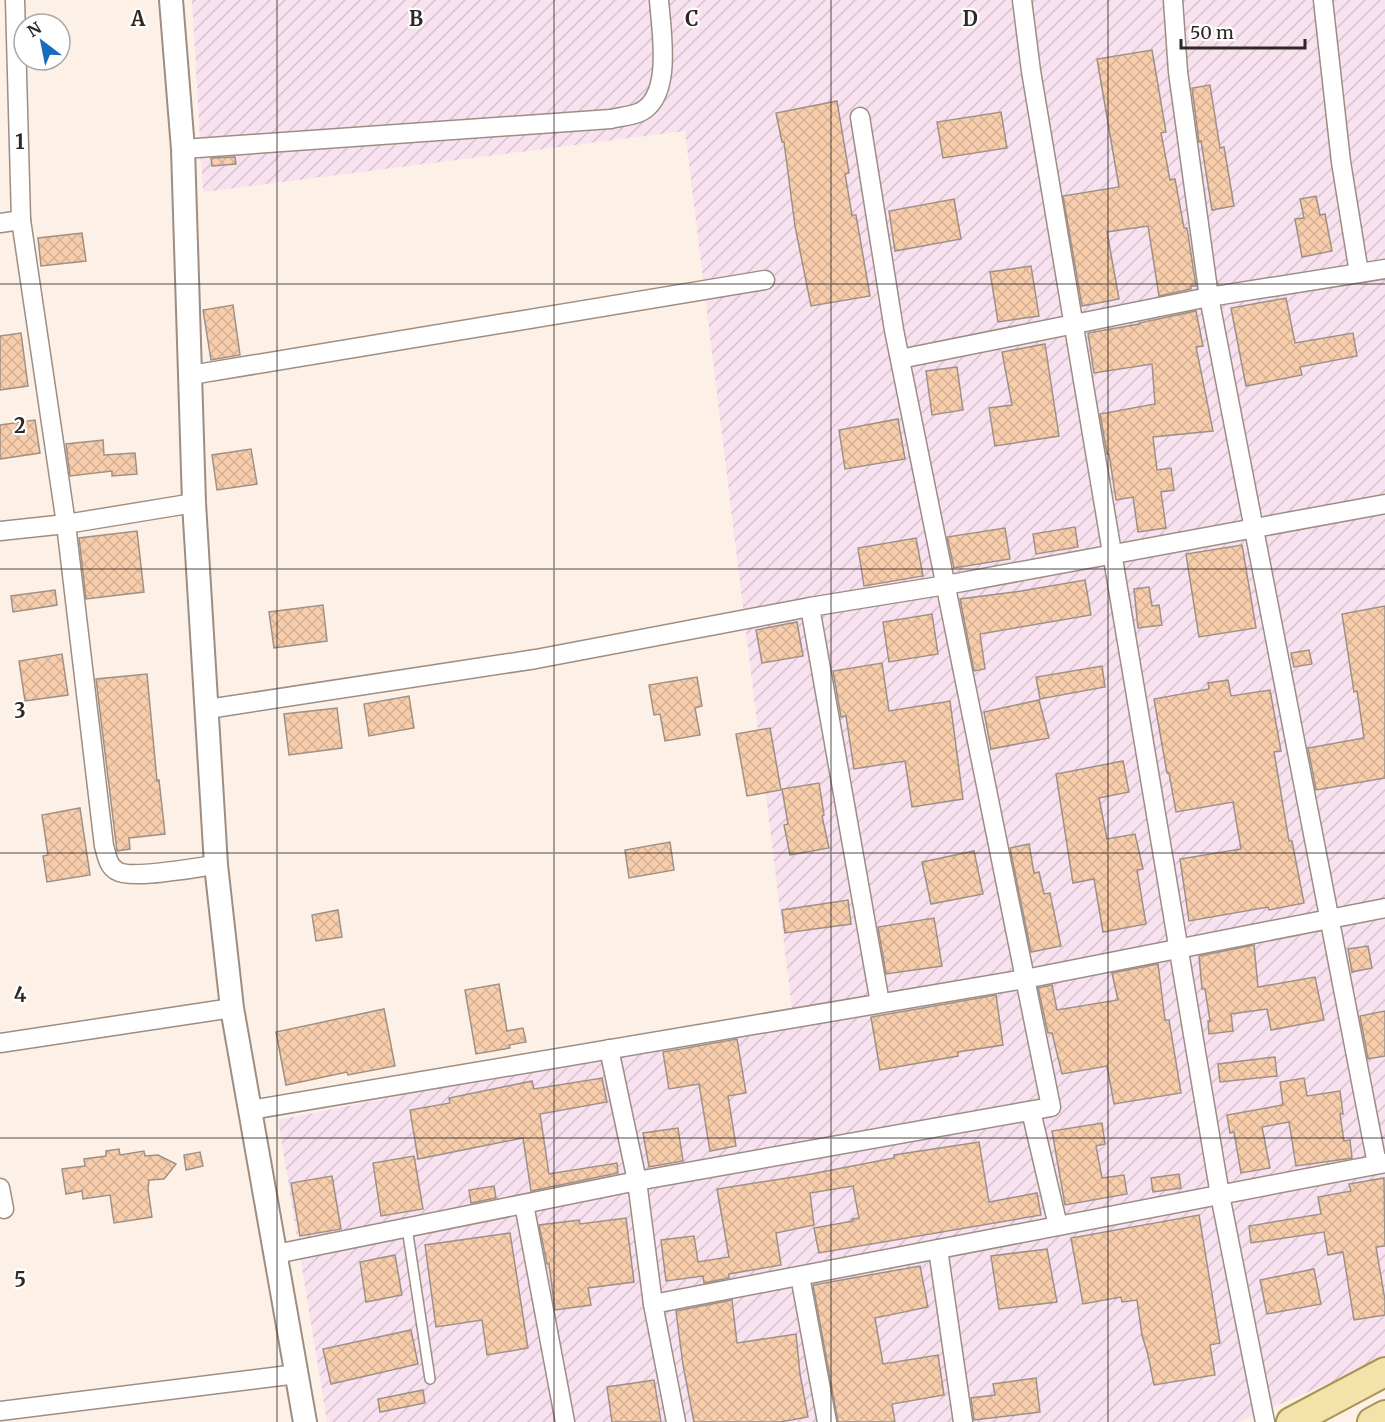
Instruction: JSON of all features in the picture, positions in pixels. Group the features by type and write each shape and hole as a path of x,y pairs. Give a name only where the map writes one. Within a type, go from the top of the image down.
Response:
{"main road":[{"path":"1291,1422 1385,1372"},
{"path":"1372,1422 1385,1415"}],"street":[{"path":"15,0 21,220 66,524 103,835 110,866 119,873 136,875 216,865"},
{"path":"171,0 183,149 194,503 216,865 232,1008 305,1422"},
{"path":"183,149 610,119 640,112 656,97 663,78 659,0"},
{"path":"1022,0 1031,70 1073,324 1220,1195 1265,1422"},
{"path":"652,1304 1381,1163 1329,919 1209,297 1178,72 1173,0"},
{"path":"1323,0 1341,162 1359,273"},
{"path":"276,1254 637,1181 1051,1107 900,359 860,117"},
{"path":"0,223 21,220"},
{"path":"900,359 1209,297 1385,269"},
{"path":"191,375 765,280"},
{"path":"0,531 66,524 194,503"},
{"path":"208,709 536,659 810,607 946,585 1385,504"},
{"path":"810,607 880,1003"},
{"path":"251,1110 1025,979 1385,908"},
{"path":"0,1043 232,1008"},
{"path":"609,1049 637,1181 652,1304 676,1422"},
{"path":"1031,1111 1058,1226"},
{"path":"0,1188 4,1209"},
{"path":"524,1204 565,1422"},
{"path":"938,1249 963,1422"},
{"path":"800,1276 827,1422"},
{"path":"0,1411 297,1374"}],"lane":[{"path":"407,1228 430,1379"}],"shaded area":[{"path":"192,0 1385,0 1385,1359 1239,1422 327,1422 278,1120 793,1017 685,131 203,192"}],"building":[{"path":"1152,50 1166,132 1161,133 1170,180 1175,179 1184,228 1187,228 1196,286 1159,296 1148,226 1107,232 1119,299 1082,306 1063,196 1119,187 1097,59"},
{"path":"1210,85 1220,148 1224,147 1234,206 1212,210 1201,141 1199,142 1192,88"},
{"path":"837,101 849,173 845,174 852,215 856,215 870,296 811,306 795,226 784,142 782,142 776,113"},
{"path":"1001,112 1007,148 943,158 937,122"},
{"path":"235,157 236,164 212,166 211,158"},
{"path":"1316,196 1320,215 1325,214 1332,251 1302,257 1295,219 1304,218 1300,199"},
{"path":"954,199 961,239 895,251 889,211"},
{"path":"82,233 86,261 41,266 38,238"},
{"path":"1031,266 1039,316 998,322 990,272"},
{"path":"1286,298 1295,343 1353,333 1357,356 1300,367 1302,375 1246,386 1231,308"},
{"path":"233,305 240,355 211,360 203,310"},
{"path":"1196,311 1203,346 1196,347 1213,431 1153,437 1157,470 1171,468 1174,490 1161,492 1166,528 1138,532 1133,497 1116,500 1100,414 1155,404 1152,364 1094,373 1088,333"},
{"path":"21,333 28,386 0,390 0,336"},
{"path":"1045,344 1059,436 995,446 989,408 1012,405 1002,352"},
{"path":"957,367 963,410 932,415 926,371"},
{"path":"898,419 905,459 845,469 839,430"},
{"path":"35,420 40,453 0,459 0,425"},
{"path":"103,440 104,455 135,453 137,474 112,476 112,471 70,476 66,444"},
{"path":"251,449 257,484 217,490 212,455"},
{"path":"1075,527 1078,547 1036,554 1033,534"},
{"path":"1005,528 1010,559 954,568 947,537"},
{"path":"137,531 144,592 86,599 79,538"},
{"path":"916,538 923,576 864,586 858,548"},
{"path":"1242,545 1256,628 1199,637 1186,554"},
{"path":"1085,580 1091,615 980,634 985,669 974,671 960,599"},
{"path":"1149,587 1152,606 1159,605 1162,625 1138,628 1134,589"},
{"path":"55,590 57,605 13,612 11,596"},
{"path":"323,605 327,641 274,648 269,612"},
{"path":"1385,606 1385,778 1316,790 1308,748 1364,738 1357,691 1354,692 1342,614"},
{"path":"932,614 938,654 889,662 883,622"},
{"path":"797,622 803,656 762,663 756,630"},
{"path":"1309,650 1312,664 1294,667 1291,653"},
{"path":"62,654 68,695 25,701 19,661"},
{"path":"882,663 889,711 950,701 963,799 912,807 905,761 854,769 846,716 841,717 833,671"},
{"path":"1102,666 1105,687 1040,699 1036,677"},
{"path":"147,674 157,781 159,780 165,834 129,838 130,849 117,851 96,679"},
{"path":"697,677 702,706 695,708 700,735 665,741 660,714 654,715 649,685"},
{"path":"1228,680 1231,696 1270,690 1281,751 1274,752 1289,841 1292,841 1304,903 1189,921 1180,859 1241,849 1233,802 1176,812 1154,699 1209,689 1208,683"},
{"path":"409,696 414,728 369,736 364,704"},
{"path":"1039,700 1049,738 991,749 984,712"},
{"path":"337,708 342,748 289,755 284,714"},
{"path":"770,728 781,790 747,796 736,734"},
{"path":"1123,761 1129,792 1099,798 1107,839 1135,834 1143,869 1137,870 1146,924 1103,932 1094,879 1073,883 1056,774"},
{"path":"819,783 824,815 822,816 829,848 790,855 784,825 788,824 782,789"},
{"path":"80,808 90,875 47,882 43,856 48,855 42,815"},
{"path":"670,842 674,870 629,878 625,850"},
{"path":"1029,844 1034,873 1039,872 1044,894 1050,893 1061,946 1031,952 1010,848"},
{"path":"974,851 983,894 931,904 922,862"},
{"path":"848,900 851,924 785,933 782,910"},
{"path":"338,910 342,937 316,941 312,915"},
{"path":"934,918 942,966 886,974 878,927"},
{"path":"1254,945 1258,987 1315,977 1324,1020 1271,1030 1267,1009 1231,1014 1233,1031 1209,1034 1208,1021 1210,1021 1205,989 1202,989 1199,956"},
{"path":"1368,946 1372,968 1352,972 1348,949"},
{"path":"1158,964 1165,1020 1169,1020 1181,1093 1114,1104 1107,1066 1062,1074 1052,1033 1048,1033 1038,988 1052,985 1057,1010 1118,1000 1112,973"},
{"path":"499,984 507,1031 523,1028 526,1042 509,1045 510,1048 476,1054 465,990"},
{"path":"996,995 1003,1045 958,1052 958,1056 880,1070 871,1017"},
{"path":"384,1009 395,1066 348,1075 347,1072 286,1085 276,1032"},
{"path":"1385,1011 1385,1056 1368,1059 1360,1016"},
{"path":"737,1039 746,1093 728,1096 736,1146 710,1151 699,1084 669,1089 663,1052"},
{"path":"1275,1057 1277,1076 1220,1082 1218,1064"},
{"path":"602,1078 607,1102 540,1114 549,1174 617,1163 618,1173 531,1191 523,1138 418,1159 410,1110 450,1103 449,1098 532,1081 534,1089"},
{"path":"1304,1078 1307,1096 1340,1091 1343,1114 1340,1114 1344,1141 1350,1140 1352,1158 1296,1166 1289,1122 1262,1127 1270,1168 1241,1173 1234,1132 1230,1133 1227,1115 1283,1105 1280,1082"},
{"path":"1102,1123 1105,1144 1096,1146 1102,1178 1124,1175 1127,1194 1065,1205 1052,1131"},
{"path":"678,1128 683,1161 649,1167 643,1133"},
{"path":"979,1142 989,1202 1037,1193 1041,1215 819,1253 814,1228 859,1218 853,1186 810,1193 814,1225 776,1233 781,1265 729,1274 729,1278 704,1283 703,1276 666,1281 661,1240 694,1236 698,1262 729,1257 717,1189 806,1175 894,1158 894,1155"},
{"path":"119,1149 120,1155 144,1151 145,1156 158,1155 176,1164 164,1179 149,1180 152,1217 114,1223 110,1195 83,1199 82,1191 66,1194 62,1169 85,1166 84,1159 106,1156 106,1151"},
{"path":"200,1152 203,1166 186,1170 184,1155"},
{"path":"414,1156 423,1209 381,1216 373,1163"},
{"path":"1179,1174 1181,1188 1153,1192 1151,1178"},
{"path":"332,1176 341,1229 300,1236 291,1183"},
{"path":"1384,1178 1385,1246 1376,1247 1385,1300 1385,1315 1354,1320 1343,1252 1328,1255 1324,1232 1251,1243 1249,1226 1321,1214 1318,1197 1351,1191 1349,1184"},
{"path":"494,1186 496,1198 471,1203 469,1190"},
{"path":"1199,1215 1220,1343 1210,1345 1215,1375 1154,1385 1142,1335 1137,1300 1122,1302 1121,1297 1083,1304 1071,1238"},
{"path":"626,1218 634,1282 588,1288 591,1305 555,1310 549,1264 547,1264 539,1225 579,1220 580,1224"},
{"path":"510,1233 528,1348 487,1355 482,1320 436,1327 425,1245"},
{"path":"1047,1249 1057,1302 999,1309 991,1256"},
{"path":"395,1255 402,1295 366,1302 360,1262"},
{"path":"920,1266 928,1307 875,1318 883,1364 938,1355 944,1395 892,1404 895,1422 838,1422 813,1285"},
{"path":"1314,1269 1321,1304 1267,1314 1260,1280"},
{"path":"732,1300 737,1343 796,1334 808,1417 780,1422 694,1422 676,1311"},
{"path":"411,1330 418,1364 331,1384 323,1349"},
{"path":"1036,1378 1040,1412 974,1420 971,1398 995,1395 993,1384"},
{"path":"654,1380 661,1422 612,1422 607,1387"},
{"path":"423,1390 425,1403 380,1412 378,1399"}]}
